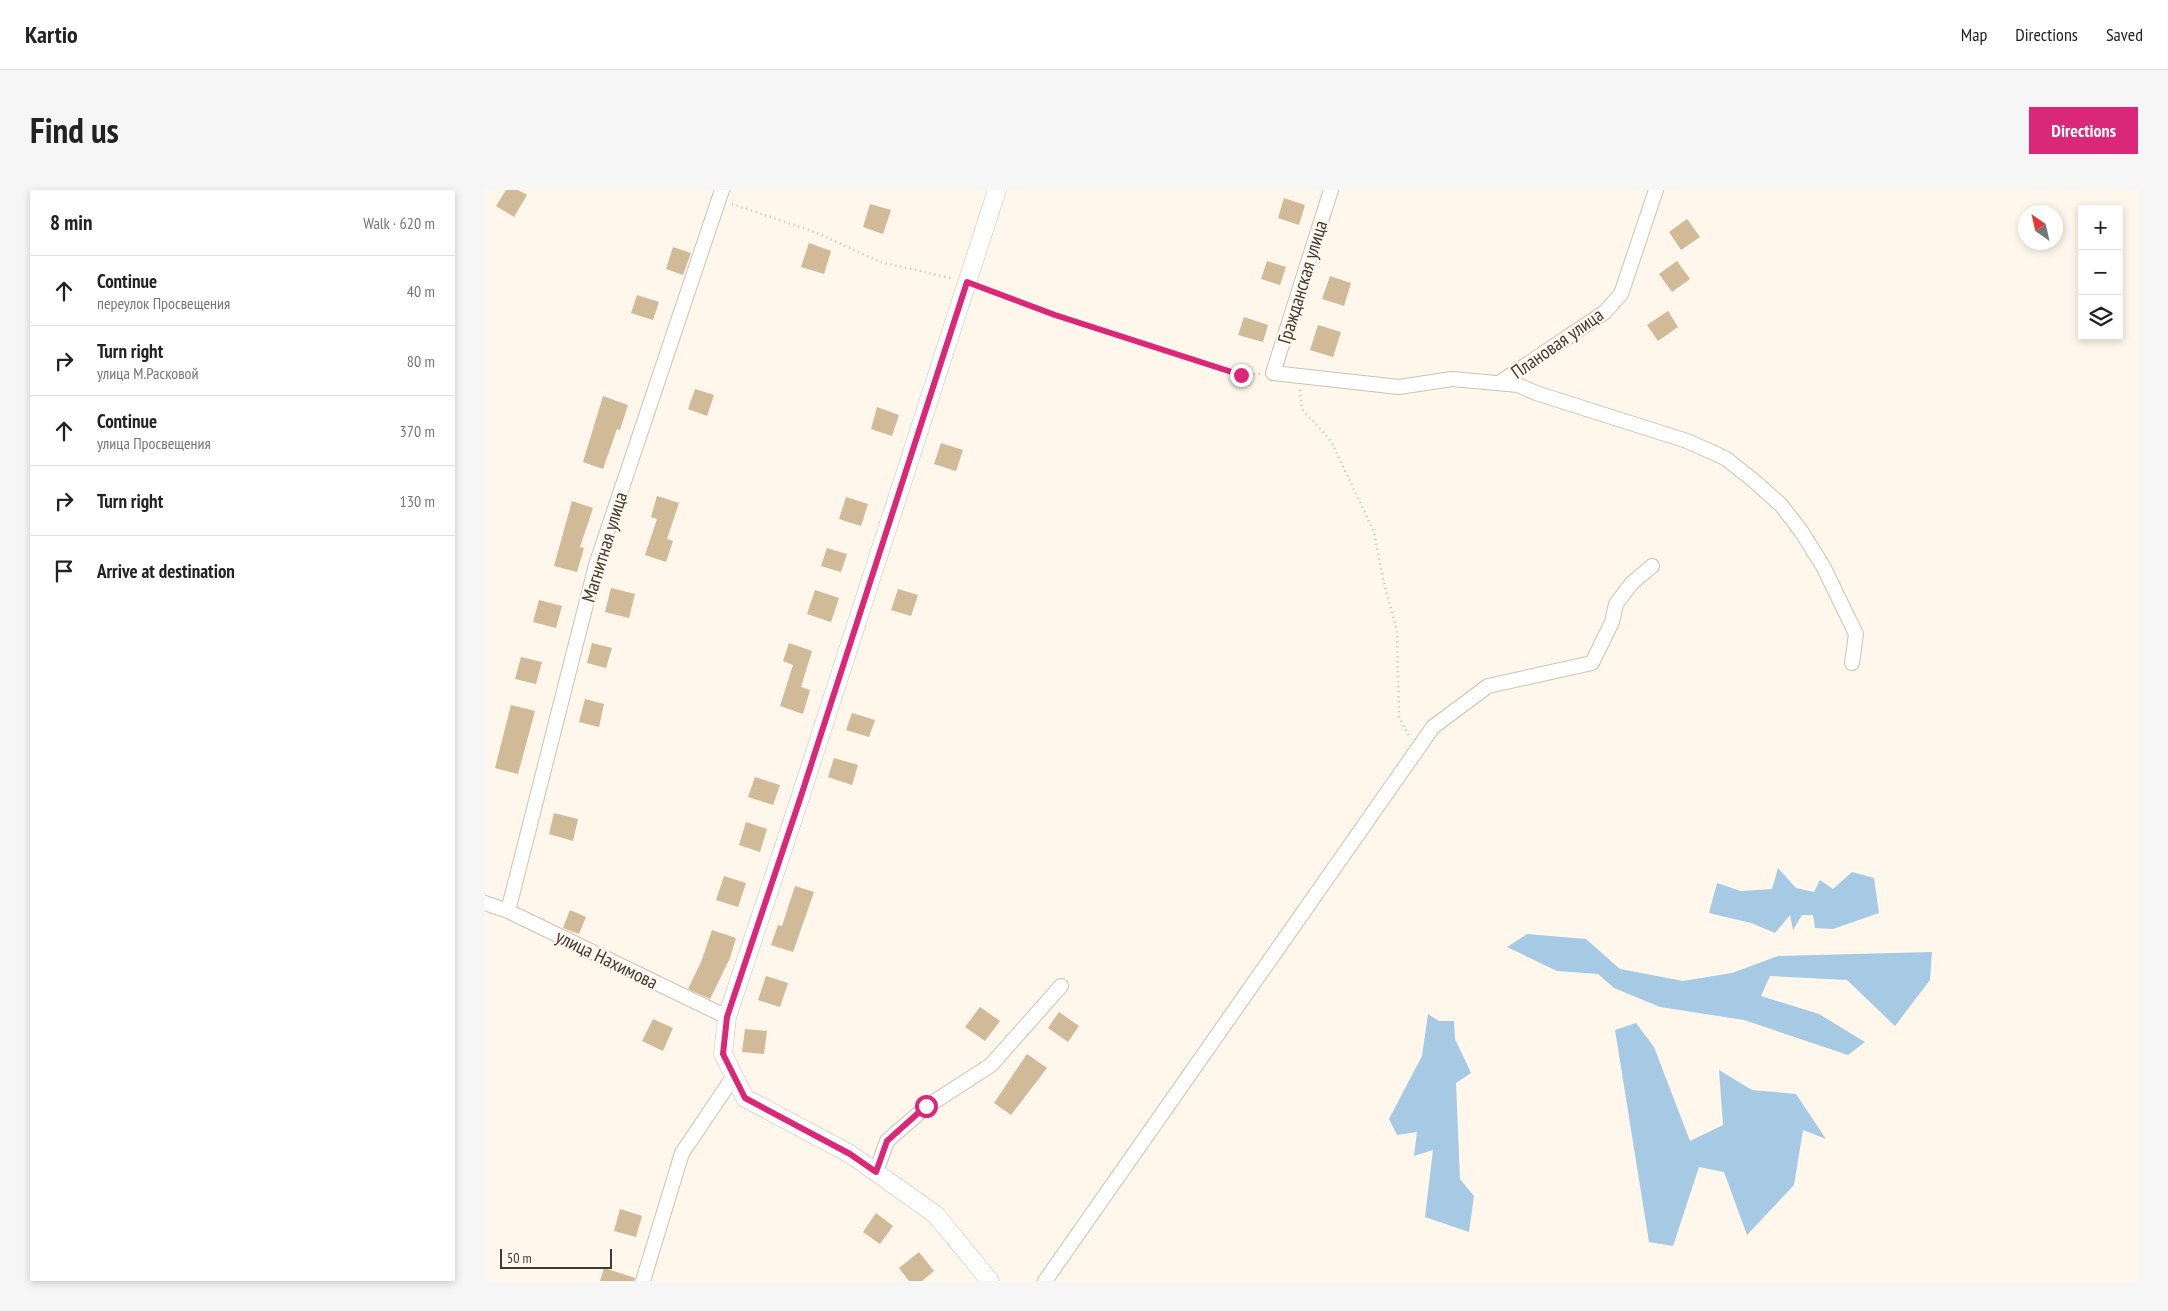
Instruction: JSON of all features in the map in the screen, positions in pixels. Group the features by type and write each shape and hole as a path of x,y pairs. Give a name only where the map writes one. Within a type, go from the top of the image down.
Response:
{"street":[{"path":"990,1281 936,1215 850,1154 745,1098 723,1054 727,1017 801,796 997,190"},
{"name":"Гражданская улица","path":"1273,373 1331,190"},
{"name":"Плановая улица","path":"1499,384 1605,312 1621,294 1656,190"},
{"name":"Магнитная улица","path":"507,911 596,565 720,195"},
{"path":"1273,373 1399,387 1452,379 1518,385 1536,393 1687,440 1725,458 1746,474 1781,506 1801,531 1823,566 1856,634 1852,663"},
{"path":"1045,1281 1433,726 1488,686 1592,663 1612,622 1616,604 1632,583 1652,566"},
{"name":"улица Нахимова","path":"485,902 727,1017"},
{"path":"876,1172 887,1141 926,1106 991,1065 1061,986"},
{"path":"643,1281 681,1153 734,1076"}],"path":[{"path":"720,195 815,232 880,262 967,282 1055,315 1241,375 1273,373"},
{"path":"1298,376 1302,408 1331,441 1374,532 1383,579 1397,631 1399,717 1416,751"}],"water":[{"path":"1778,868 1796,888 1814,892 1820,880 1833,889 1852,872 1874,878 1879,913 1833,929 1815,928 1813,915 1802,915 1793,930 1790,915 1775,933 1751,923 1709,913 1717,883 1741,891 1772,889"},
{"path":"1527,934 1586,939 1620,969 1683,981 1732,973 1778,956 1932,952 1930,980 1895,1026 1847,980 1770,976 1761,996 1819,1014 1865,1042 1848,1055 1744,1020 1660,1007 1614,988 1598,974 1557,971 1507,947"},
{"path":"1428,1014 1439,1021 1454,1021 1455,1039 1471,1073 1456,1083 1460,1179 1474,1196 1469,1232 1425,1217 1433,1150 1414,1156 1417,1132 1397,1135 1389,1119 1422,1056"},
{"path":"1636,1023 1654,1047 1690,1141 1723,1125 1719,1070 1752,1090 1796,1094 1826,1139 1803,1130 1794,1185 1747,1235 1724,1172 1699,1167 1673,1246 1649,1242 1615,1030"}],"building":[{"path":"506,190 518,190 527,195 514,217 496,206"},
{"path":"1284,198 1305,205 1299,225 1278,218"},
{"path":"870,204 891,210 883,234 863,227"},
{"path":"1687,219 1700,237 1681,250 1669,232"},
{"path":"809,243 831,251 824,274 801,267"},
{"path":"673,247 691,253 683,275 666,269"},
{"path":"1267,261 1286,267 1280,285 1261,279"},
{"path":"1677,261 1690,279 1672,292 1659,274"},
{"path":"1330,276 1351,283 1344,306 1322,299"},
{"path":"637,295 659,302 653,320 631,313"},
{"path":"1668,311 1678,327 1658,341 1647,325"},
{"path":"1244,317 1268,325 1263,342 1238,335"},
{"path":"1318,325 1341,332 1333,357 1310,350"},
{"path":"695,389 714,395 707,416 688,409"},
{"path":"603,396 628,405 620,430 617,429 603,469 583,462"},
{"path":"877,407 899,415 892,436 871,429"},
{"path":"941,443 963,450 956,471 934,464"},
{"path":"657,496 679,503 667,539 673,541 666,562 645,555 657,519 651,517"},
{"path":"846,497 868,504 861,526 839,519"},
{"path":"572,501 593,508 580,547 584,548 577,572 554,566"},
{"path":"827,548 847,554 841,572 821,566"},
{"path":"611,588 635,594 629,618 605,612"},
{"path":"898,589 918,595 911,616 891,610"},
{"path":"815,590 839,598 831,622 807,614"},
{"path":"539,600 562,606 556,628 533,622"},
{"path":"592,643 612,648 606,668 587,663"},
{"path":"789,643 812,651 801,687 810,690 803,714 780,706 793,665 783,661"},
{"path":"521,657 542,662 536,684 515,679"},
{"path":"585,699 604,704 599,727 579,722"},
{"path":"511,705 535,711 518,774 495,768"},
{"path":"852,713 875,720 869,737 846,730"},
{"path":"834,758 858,765 852,785 828,777"},
{"path":"755,777 780,785 773,805 748,797"},
{"path":"554,813 578,819 573,841 549,834"},
{"path":"746,822 767,829 760,852 739,845"},
{"path":"724,876 746,883 738,907 716,900"},
{"path":"795,886 814,892 793,952 771,945 778,925 782,926"},
{"path":"570,910 586,917 579,934 563,928"},
{"path":"712,930 736,938 730,958 710,999 688,989 701,962"},
{"path":"766,976 788,983 780,1007 758,1000"},
{"path":"980,1007 1000,1021 985,1041 965,1027"},
{"path":"1059,1012 1079,1026 1068,1042 1048,1028"},
{"path":"653,1019 673,1028 663,1051 642,1041"},
{"path":"745,1029 767,1031 764,1054 742,1052"},
{"path":"1027,1054 1047,1068 1011,1115 994,1103"},
{"path":"620,1209 642,1216 636,1237 614,1231"},
{"path":"876,1213 893,1226 880,1244 863,1232"},
{"path":"919,1252 934,1271 922,1281 909,1281 899,1268"},
{"path":"604,1268 635,1278 634,1281 600,1281"}],"route":[{"path":"926,1106 887,1141 876,1172 850,1154 745,1098 723,1054 727,1017 801,796 967,282 1055,315 1241,375"}]}
